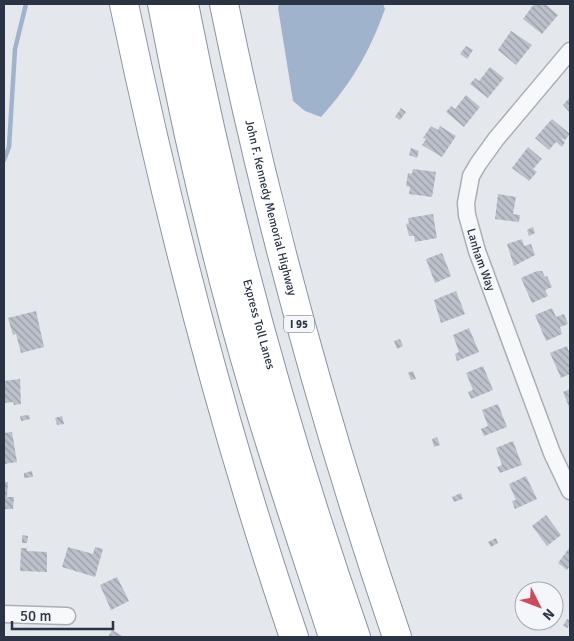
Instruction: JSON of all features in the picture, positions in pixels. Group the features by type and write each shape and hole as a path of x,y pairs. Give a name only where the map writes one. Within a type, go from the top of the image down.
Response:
{"highway":[{"path":"124,4 151,131 198,321 247,492 294,637"},
{"name":"Express Toll Lanes","path":"162,4 200,185 233,314 286,494 334,637"},
{"name":"Express Toll Lanes","path":"184,4 218,162 260,328 307,490 356,637"},
{"name":"John F. Kennedy Memorial Highway","path":"224,4 246,112 280,252 322,405 362,534 397,637"}],"street":[{"name":"Lanham Way","path":"570,51 496,138 478,164 471,176 466,203 466,215 477,251 552,453 570,491"},
{"path":"4,614 67,616"}],"water":[{"path":"279,4 383,4 385,9 373,39 359,66 342,92 321,117 305,111 293,101 278,8"}],"building":[{"path":"534,4 545,4 558,15 542,34 523,19"},
{"path":"511,31 532,45 516,65 498,50"},
{"path":"466,46 473,50 467,59 460,54"},
{"path":"490,67 504,78 488,98 470,84 475,78 479,81"},
{"path":"466,95 480,107 464,127 446,112 451,106 455,109"},
{"path":"570,97 570,113 563,105"},
{"path":"401,108 406,112 400,120 395,117"},
{"path":"552,119 570,134 565,140 560,138 565,142 562,147 556,142 549,150 535,138"},
{"path":"431,126 438,130 440,126 456,136 442,157 422,145 426,139 423,138"},
{"path":"528,147 542,159 533,169 537,172 529,181 512,168"},
{"path":"411,148 419,151 417,158 409,155"},
{"path":"413,169 436,172 432,197 409,194 410,187 406,186 408,173 412,174"},
{"path":"498,194 516,197 513,214 520,215 519,222 495,219"},
{"path":"433,214 437,238 415,242 414,236 409,236 406,224 409,223 408,218"},
{"path":"533,227 535,233 529,236 527,230"},
{"path":"522,239 524,246 531,244 535,255 514,266 507,244"},
{"path":"442,253 451,276 435,283 426,259"},
{"path":"537,271 542,271 545,277 547,276 552,287 545,290 548,296 532,303 521,278"},
{"path":"456,291 465,314 441,323 434,300"},
{"path":"552,308 556,317 564,314 568,324 560,327 562,334 546,341 535,315"},
{"path":"36,311 44,347 21,353 16,334 13,335 8,318"},
{"path":"469,328 479,352 457,361 455,354 459,352 453,335"},
{"path":"400,339 403,346 397,349 394,341"},
{"path":"567,346 570,355 570,374 561,378 550,353"},
{"path":"483,366 493,390 471,399 468,392 473,390 466,373"},
{"path":"413,371 416,379 411,380 408,373"},
{"path":"20,379 21,404 5,403 4,381"},
{"path":"570,389 570,409 563,392"},
{"path":"498,404 507,427 484,436 481,429 488,426 482,410"},
{"path":"29,415 30,419 21,421 20,416"},
{"path":"62,416 64,424 57,425 55,418"},
{"path":"12,432 17,462 4,464 4,433"},
{"path":"437,437 440,445 434,447 432,439"},
{"path":"513,441 522,465 500,473 497,467 502,465 496,448"},
{"path":"32,471 33,477 24,478 24,473"},
{"path":"526,476 537,499 515,509 512,501 516,500 509,484"},
{"path":"4,482 8,482 7,497 14,497 13,509 4,509"},
{"path":"461,493 463,499 454,502 452,497"},
{"path":"546,515 561,535 547,546 532,526"},
{"path":"22,535 28,536 27,543 22,543"},
{"path":"496,538 498,543 491,547 488,542"},
{"path":"68,547 93,554 95,547 103,549 95,577 62,567"},
{"path":"570,547 570,566 567,570 558,563"},
{"path":"21,548 27,548 27,551 47,552 47,572 20,571"},
{"path":"117,577 129,601 111,610 100,585"},
{"path":"567,619 570,621 568,628 564,626"},
{"path":"112,630 124,637 108,637"}],"waterway":[{"path":"4,160 9,147 15,49 26,4"}]}
